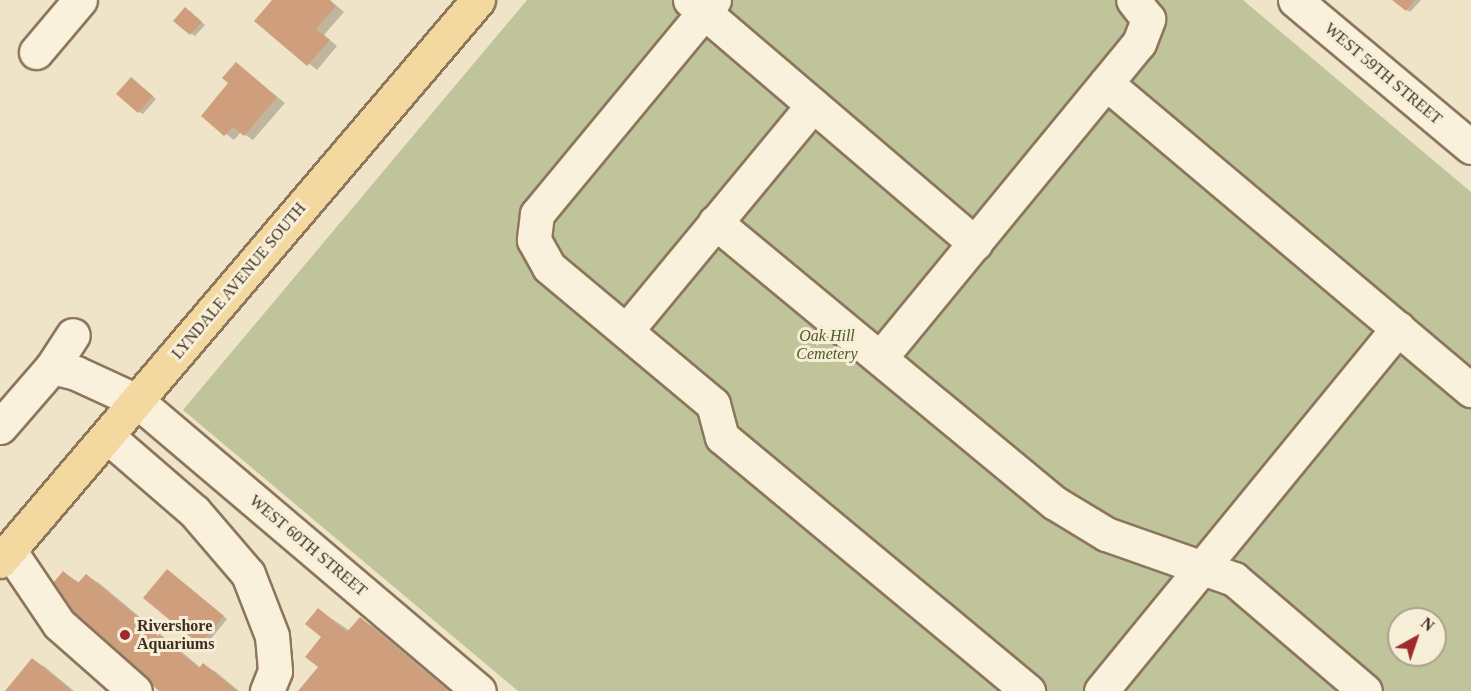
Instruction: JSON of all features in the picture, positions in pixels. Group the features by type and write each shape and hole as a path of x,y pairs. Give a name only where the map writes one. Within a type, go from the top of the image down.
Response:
{"main road":[{"name":"LYNDALE AVENUE SOUTH","path":"4,556 478,0"}],"street":[{"path":"36,52 80,0"},
{"path":"880,358 1139,43 1148,19 1132,0"},
{"name":"WEST 59TH STREET","path":"1295,0 1471,147"},
{"path":"975,243 813,105 702,4 537,214 534,240 549,267 713,404 722,437 1028,691"},
{"path":"1106,83 1471,390"},
{"path":"626,331 813,105"},
{"path":"716,222 1055,503 1106,534 1176,562 1202,565 1234,579 1365,691"},
{"path":"1101,691 1398,328"},
{"path":"0,427 52,367 73,335"},
{"name":"WEST 60TH STREET","path":"52,367 76,373 137,401 478,691"},
{"path":"107,436 194,511 248,574 272,636 275,670 267,691"},
{"path":"4,556 59,624 135,691"}],"green space":[{"name":"Oak Hill Cemetery","path":"527,0 1243,0 1471,192 1471,691 518,691 183,410"}],"building":[{"path":"272,0 329,0 336,6 316,29 330,40 307,66 254,21"},
{"path":"1392,0 1415,0 1406,11"},
{"path":"185,7 202,22 190,35 173,21"},
{"path":"236,62 277,97 244,136 233,127 224,136 201,116 228,83 222,78"},
{"path":"131,77 153,96 138,113 116,94"},
{"path":"167,569 224,616 200,645 143,598"},
{"name":"Rivershore Aquariums","path":"63,571 78,583 86,574 199,668 203,663 237,691 159,691 45,593"},
{"path":"318,608 347,632 360,617 448,691 298,691 318,667 305,657 321,637 305,624"},
{"path":"32,658 72,691 5,691"}],"place":[{"name":"Rivershore Aquariums","path":"125,635"}]}
